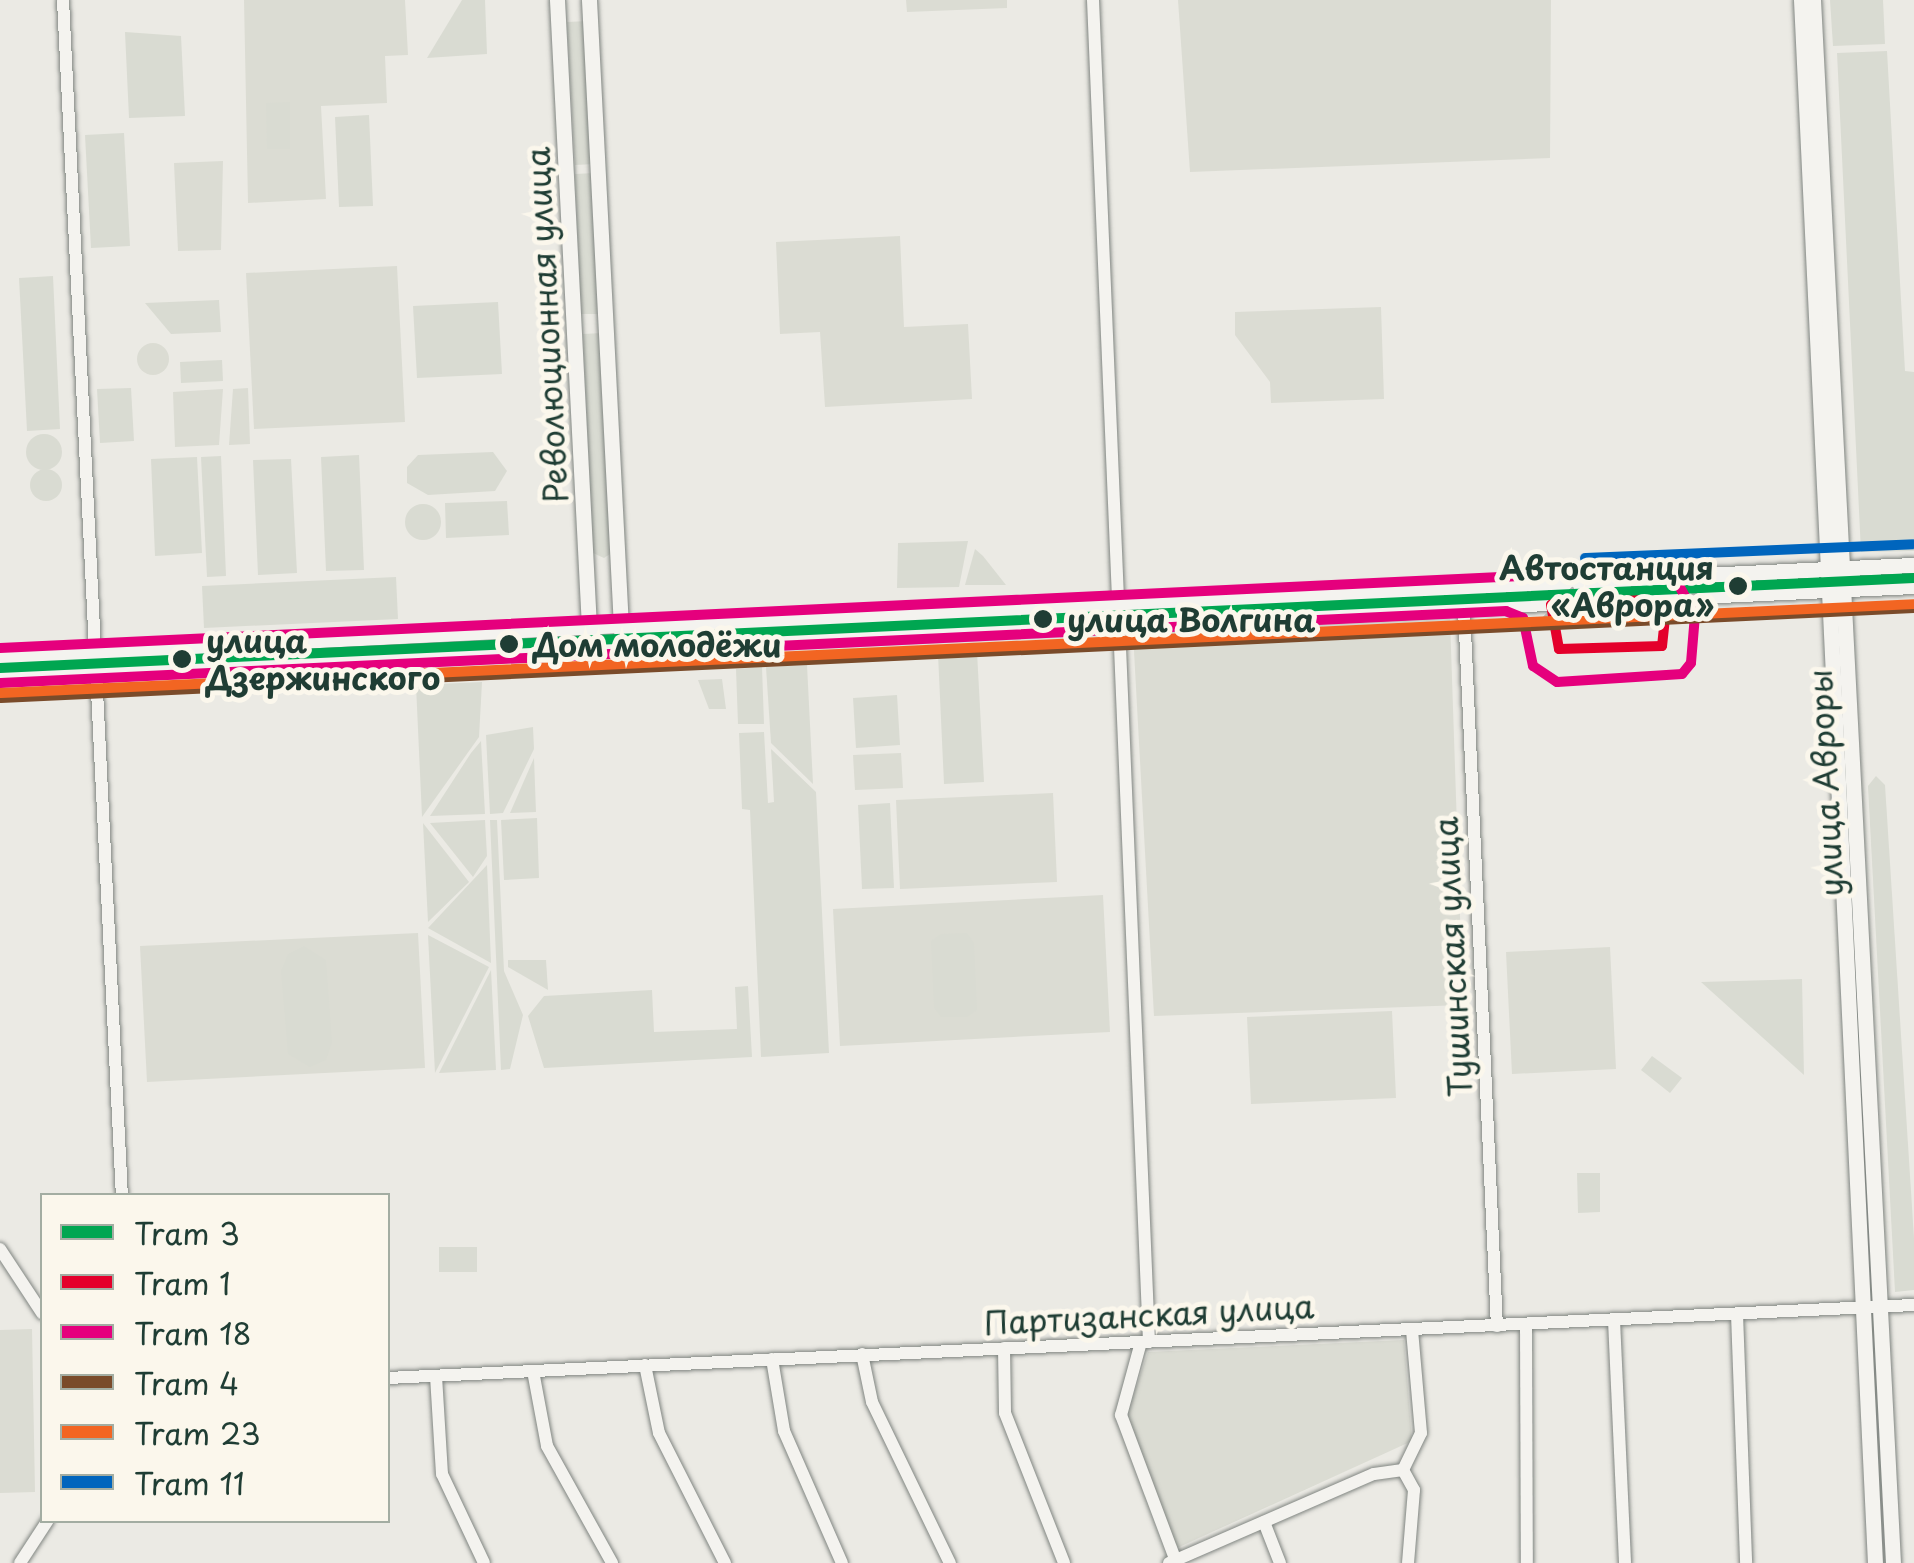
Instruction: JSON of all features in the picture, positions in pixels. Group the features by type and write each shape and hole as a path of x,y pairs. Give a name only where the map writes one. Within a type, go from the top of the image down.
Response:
{"main road":[{"name":"Революционная улица","path":"557,0 590,648"},
{"name":"Революционная улица","path":"589,0 622,646"},
{"name":"улица Авроры","path":"1801,0 1833,569 1876,1563"},
{"name":"улица Авроры","path":"1813,0 1833,569"},
{"path":"586,556 604,566 617,552"},
{"path":"620,627 1914,566"},
{"path":"622,646 1914,586"},
{"name":"улица Авроры","path":"1834,590 1882,1307 1893,1563"}],"street":[{"path":"63,0 122,1193"},
{"path":"1093,0 1145,1342 1121,1415 1173,1561 1374,1474 1403,1470"},
{"name":"Тушинская улица","path":"1463,587 1497,1326"},
{"path":"0,658 620,627"},
{"path":"0,675 622,646"},
{"path":"0,1249 40,1310"},
{"name":"Партизанская улица","path":"390,1378 1914,1306"},
{"path":"1737,1314 1746,1563"},
{"path":"1614,1320 1625,1563"},
{"path":"1526,1324 1527,1563"},
{"path":"1403,1470 1421,1433 1412,1330"},
{"path":"1004,1348 1005,1413 1064,1563"},
{"path":"862,1354 872,1402 950,1563"},
{"path":"772,1359 784,1430 842,1563"},
{"path":"645,1365 659,1433 725,1563"},
{"path":"534,1371 547,1446 612,1563"},
{"path":"436,1376 446,1487 484,1563"},
{"path":"1403,1470 1414,1490 1408,1563"},
{"path":"1264,1522 1280,1563"},
{"path":"20,1563 46,1523"}],"shaded area":[{"path":"244,0 405,0 408,55 385,56 387,103 321,106 326,199 248,203"},
{"path":"462,0 485,0 487,54 427,58"},
{"path":"906,0 1007,0 1007,8 907,12"},
{"path":"1178,0 1551,0 1550,158 1190,172"},
{"path":"1830,0 1883,0 1885,44 1833,46"},
{"path":"588,21 595,164 575,165 567,22"},
{"path":"125,32 181,36 185,116 129,118"},
{"path":"1887,51 1905,371 1914,372 1914,551 1861,552 1837,53"},
{"path":"290,102 290,149 267,149 266,103"},
{"path":"369,115 373,206 339,207 335,117"},
{"path":"124,133 130,246 91,248 85,135"},
{"path":"223,161 221,250 178,251 174,163"},
{"path":"595,173 602,314 581,314 575,174"},
{"path":"900,236 904,327 968,324 972,399 825,407 820,332 780,334 776,242"},
{"path":"397,266 405,422 254,429 246,273"},
{"path":"53,276 60,429 27,431 19,278"},
{"path":"219,300 221,332 171,334 145,303"},
{"path":"498,302 502,374 417,378 413,306"},
{"path":"1381,307 1384,399 1271,403 1270,382 1235,335 1235,312"},
{"path":"602,333 613,552 604,558 593,553 583,334"},
{"path":"153,343 164,348 169,359 164,370 153,375 142,370 137,359 142,348"},
{"path":"222,360 223,381 181,383 180,362"},
{"path":"131,388 134,441 100,443 97,389"},
{"path":"248,388 250,444 229,445 233,389"},
{"path":"223,389 219,445 175,447 173,392"},
{"path":"44,434 57,439 62,452 57,465 44,470 31,465 26,452 31,439"},
{"path":"493,452 507,471 495,491 428,495 407,483 407,467 418,455"},
{"path":"359,455 364,570 326,571 321,457"},
{"path":"221,456 226,576 207,577 201,457"},
{"path":"197,457 202,553 155,556 151,459"},
{"path":"291,459 297,573 258,575 253,460"},
{"path":"46,469 57,474 62,485 57,496 46,501 35,496 30,485 35,474"},
{"path":"507,501 509,535 446,538 445,503"},
{"path":"423,504 436,509 441,522 436,535 423,540 410,535 405,522 410,509"},
{"path":"968,541 959,587 897,588 898,543"},
{"path":"975,549 983,556 1006,585 965,585"},
{"path":"396,577 398,619 204,628 202,586"},
{"path":"1450,619 1463,1005 1154,1016 1133,633"},
{"path":"977,652 984,782 944,784 938,654"},
{"path":"807,665 813,784 771,743 766,667"},
{"path":"762,667 764,724 738,724 736,669"},
{"path":"722,679 726,709 709,709 698,680"},
{"path":"482,682 479,737 422,817 416,685"},
{"path":"897,695 900,745 856,748 853,698"},
{"path":"533,727 534,749 503,813 490,814 486,735"},
{"path":"764,732 768,803 774,802 771,749 816,792 829,1053 761,1057 750,810 742,809 739,733"},
{"path":"481,741 485,814 430,816 471,753"},
{"path":"901,753 903,788 855,790 853,755"},
{"path":"534,758 536,812 510,813"},
{"path":"1876,776 1885,785 1914,1238 1914,1290 1895,1292 1868,786"},
{"path":"1053,793 1057,882 900,889 896,800"},
{"path":"890,803 894,888 862,889 858,805"},
{"path":"537,818 539,878 504,880 501,820"},
{"path":"485,820 487,856 473,877 430,823"},
{"path":"490,820 497,820 504,971 523,1015 510,1069 501,1070"},
{"path":"423,823 469,882 428,922"},
{"path":"487,865 491,963 428,928"},
{"path":"1103,895 1110,1032 840,1046 833,909"},
{"path":"418,933 425,1068 147,1082 140,946"},
{"path":"967,933 974,943 977,1010 967,1017 941,1017 934,1008 931,941 941,934"},
{"path":"428,935 489,967 435,1073"},
{"path":"304,946 326,960 332,1043 326,1060 310,1067 288,1054 281,971 288,954"},
{"path":"1610,947 1616,1069 1512,1074 1506,952"},
{"path":"508,960 546,960 548,990 508,967"},
{"path":"491,970 496,1070 439,1073"},
{"path":"1802,979 1804,1075 1701,982"},
{"path":"748,986 752,1057 544,1068 528,1016 544,996 652,990 654,1032 737,1029 735,987"},
{"path":"1392,1011 1396,1098 1251,1104 1247,1017"},
{"path":"1652,1056 1682,1078 1670,1093 1641,1070"},
{"path":"1577,1173 1600,1173 1600,1212 1578,1213"},
{"path":"439,1247 477,1247 477,1272 439,1272"},
{"path":"32,1329 35,1492 0,1493 0,1330"},
{"path":"1404,1340 1412,1441 1177,1548 1127,1414 1148,1352"}],"tram line":[{"name":"11","path":"1585,558 1913,544"},
{"name":"18","path":"0,648 1645,570 1677,582 1695,615 1691,663 1682,674 1557,682 1533,666 1523,618 1506,611 1,683"},
{"name":"3","path":"0,668 1914,578"},
{"path":"1544,617 1572,588"},
{"path":"1681,612 1686,597 1704,588"},
{"name":"1","path":"1644,600 1665,618 1662,646 1559,649 1551,605 1644,600"},
{"name":"23","path":"1,693 1914,604"},
{"name":"4","path":"1,698 1914,608"}],"place":[{"name":"Автостанция «Аврора»","path":"1738,586"},
{"name":"улица Волгина","path":"1043,619"},
{"name":"Дом молодёжи","path":"509,644"},
{"name":"улица Дзержинского","path":"182,659"}]}
